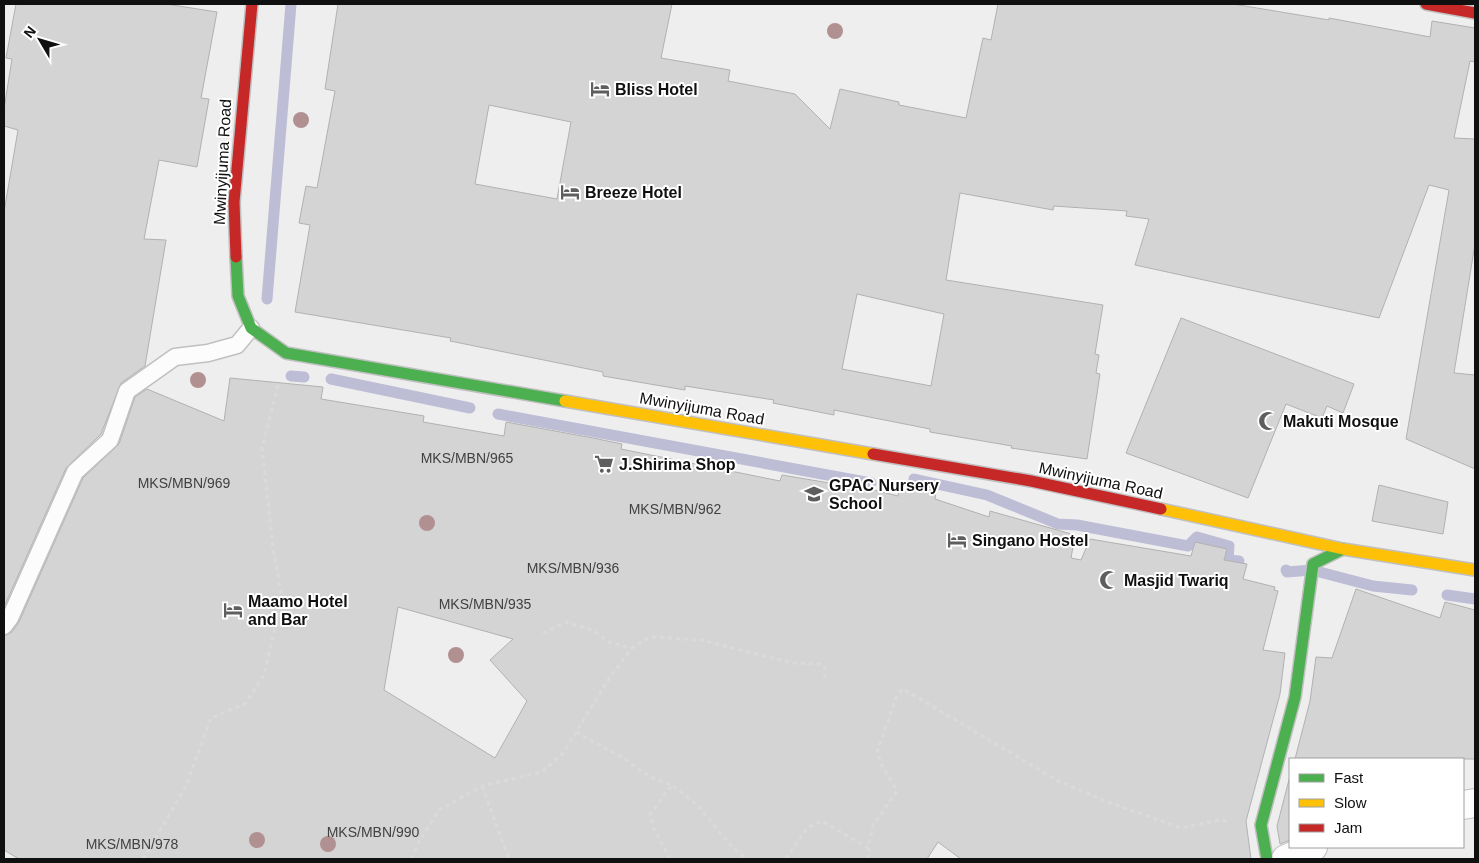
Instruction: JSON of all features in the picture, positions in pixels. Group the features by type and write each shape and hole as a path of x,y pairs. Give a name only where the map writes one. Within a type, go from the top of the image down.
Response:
{"street":[{"name":"Mwinyijuma Road","path":"252,4 234,202 238,296 251,328 286,353 1031,482 1344,549 1475,570"},
{"path":"1429,4 1475,13"},
{"path":"1267,859 1260,825 1295,697 1313,564 1344,549"},
{"path":"1286,859 1311,848"}],"lane":[{"path":"4,626 10,618 75,472 110,440 127,391 175,358 208,353 237,345 251,328"}],"path":[{"path":"143,859 185,788 211,718 246,703 264,675 282,598 273,548 262,448 286,353"},
{"path":"543,633 566,622 594,631 609,642 632,648"},
{"path":"412,859 417,845 439,810 482,786 542,772 562,753 610,677 632,648 650,636 701,640 793,663 822,664 825,667 825,682"},
{"path":"867,859 870,853 868,848 873,825 897,791 882,766 877,752 897,694 903,689 1058,781 1113,804 1181,828 1219,820 1260,825"},
{"path":"576,732 650,777 672,785 696,805 733,848 747,859"},
{"path":"670,859 652,827 650,814 672,785"},
{"path":"482,786 509,859"},
{"path":"786,859 807,828 822,821 868,848"}],"building":[{"path":"16,4 166,4 217,12 201,98 209,99 197,167 159,160 144,239 166,240 145,366 121,383 101,434 66,468 4,607 4,212 18,130 4,126 4,109 12,59 6,58"},
{"path":"338,4 672,4 661,58 730,70 728,81 795,94 830,129 840,89 899,102 899,105 966,118 983,38 991,40 998,4 1233,4 1329,20 1329,18 1430,37 1432,21 1475,28 1475,62 1470,61 1454,138 1475,139 1475,244 1454,373 1475,375 1475,469 1406,439 1449,190 1429,185 1379,318 1135,265 1149,219 1126,216 1127,211 1054,206 1053,210 960,193 946,280 1103,305 1095,354 1099,355 1096,373 1100,374 1087,459 1011,448 1012,446 930,432 930,429 834,410 834,415 773,403 774,400 685,386 685,390 603,376 603,372 450,341 451,338 295,312 310,225 299,223 306,186 317,188 335,91 325,89","holes":["489,105 571,122 557,199 475,184","857,294 944,314 931,386 842,369"]},
{"path":"1181,318 1354,384 1343,413 1327,406 1322,418 1286,404 1248,498 1126,453"},
{"path":"230,378 323,387 321,399 424,416 423,422 504,436 506,422 622,444 621,449 780,481 782,475 853,487 854,485 898,496 900,484 936,491 935,499 989,517 990,511 1075,535 1071,558 1081,560 1090,539 1191,556 1195,542 1227,549 1224,560 1247,564 1243,579 1275,587 1274,590 1278,591 1263,650 1285,653 1280,694 1246,821 1251,859 961,859 938,842 927,859 19,859 4,850 4,636 12,632 19,622 83,478 119,444 135,397 147,389 224,421","holes":["398,607 513,639 490,660 527,701 495,758 384,690"]},
{"path":"1379,485 1448,502 1443,534 1372,521"},
{"path":"1356,589 1440,618 1445,602 1475,610 1475,759 1295,758 1310,701 1316,657 1332,658"},
{"path":"1289,780 1289,840 1280,844 1277,826"}],"waterway":[{"path":"267,299 291,4"},
{"path":"291,376 304,377"},
{"path":"331,379 470,408"},
{"path":"498,414 871,483"},
{"path":"914,479 987,495 1058,524 1077,525 1188,546 1197,537 1229,546 1228,560 1239,561"},
{"path":"1286,570 1287,572 1312,570 1373,586 1412,590"},
{"path":"1447,595 1475,599"}],"traffic: fast":[{"path":"236,257 238,296 251,328 286,353 565,401"},
{"path":"1267,859 1261,825 1295,697 1313,564 1343,549"}],"traffic: slow":[{"path":"565,401 873,454"},
{"path":"1161,509 1343,549 1475,570"}],"traffic: jam":[{"path":"236,257 234,202 252,4"},
{"path":"1426,4 1475,13"},
{"path":"873,454 1031,481 1161,509"}],"place":[{"name":"Bliss Hotel","path":"600,89"},
{"name":"Breeze Hotel","path":"570,192"},
{"name":"Makuti Mosque","path":"1268,421"},
{"name":"J.Shirima Shop","path":"604,464"},
{"name":"GPAC Nursery School","path":"814,494"},
{"name":"Singano Hostel","path":"957,540"},
{"name":"Masjid Twariq","path":"1109,580"},
{"name":"Maamo Hotel and Bar","path":"233,610"}]}
